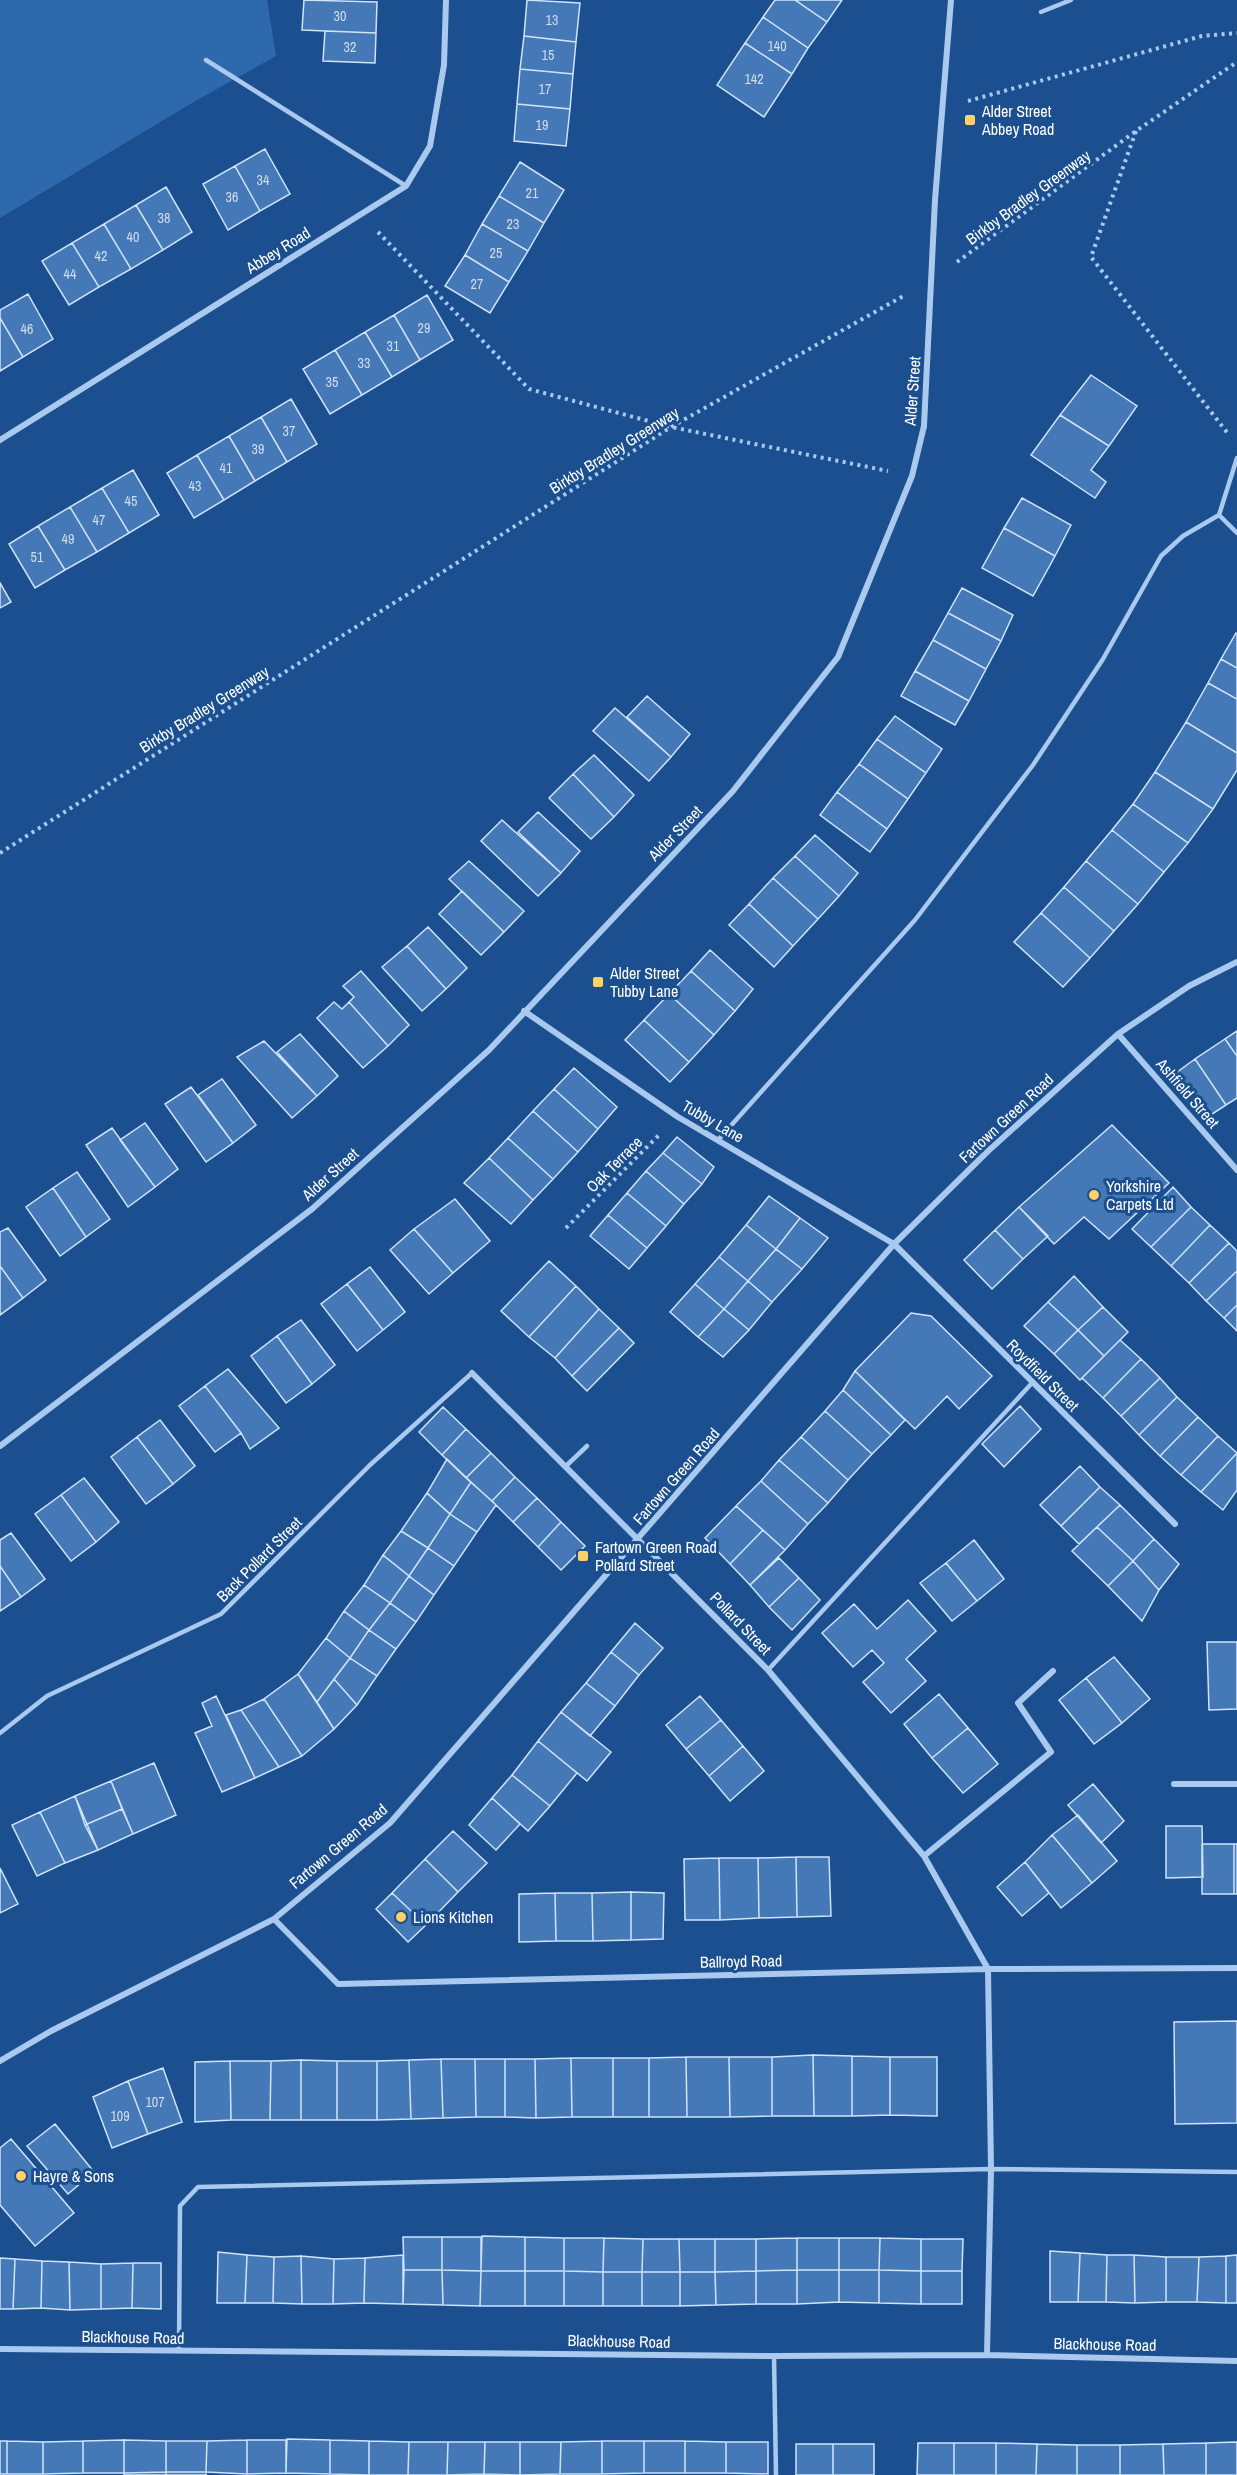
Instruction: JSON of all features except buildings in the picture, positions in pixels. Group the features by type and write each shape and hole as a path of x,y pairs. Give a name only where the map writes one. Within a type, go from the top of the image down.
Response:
{"street":[{"name":"Abbey Road","path":"0,441 406,186 430,146 444,65 446,0"},
{"name":"Alder Street","path":"0,1446 312,1209 489,1050 733,791 837,657 912,476 924,426 935,200 951,0"},
{"name":"Fartown Green Road","path":"0,2061 51,2031 274,1918 390,1823 640,1539 894,1244 987,1152 1118,1034 1189,986 1237,962"},
{"name":"Tubby Lane","path":"524,1011 678,1117 894,1244"},
{"name":"Ashfield Street","path":"1118,1034 1237,1170"},
{"name":"Roydfield Street","path":"894,1244 1175,1524"},
{"name":"Pollard Street","path":"472,1373 640,1539 768,1670 924,1856 988,1969"},
{"path":"924,1856 1051,1752 1018,1703 1053,1671"},
{"path":"1174,1784 1237,1784"},
{"name":"Ballroyd Road","path":"274,1918 339,1984 988,1969 1237,1968"},
{"path":"987,2355 992,2169 988,1969"},
{"name":"Blackhouse Road","path":"0,2349 774,2356 987,2355 1237,2361"}],"lane":[{"path":"1041,12 1071,0"},
{"path":"206,60 406,186"},
{"path":"718,1140 915,920 1019,783 1103,659 1161,556 1183,536 1219,514 1237,458"},
{"path":"1219,514 1237,533"},
{"name":"Back Pollard Street","path":"0,1733 47,1696 221,1614 370,1465 472,1373"},
{"path":"768,1670 1032,1383"},
{"path":"566,1466 587,1446"},
{"path":"179,2351 180,2206 198,2187 992,2169 1237,2172"},
{"path":"774,2356 776,2475"}],"path":[{"path":"944,108 1202,36 1237,33"},
{"name":"Birkby Bradley Greenway","path":"949,267 980,248 1136,131 1237,62"},
{"path":"1136,131 1091,257 1230,436"},
{"path":"361,214 529,389 671,427 912,476"},
{"name":"Birkby Bradley Greenway","path":"0,853 671,427 909,293"},
{"name":"Oak Terrace","path":"566,1228 678,1117"}],"shaded area":[{"path":"0,0 267,0 276,56 197,100 0,218"}],"place":[{"name":"Alder Street Abbey Road","path":"970,120"},
{"name":"Alder Street Tubby Lane","path":"598,982"},
{"name":"Yorkshire Carpets Ltd","path":"1094,1195"},
{"name":"Fartown Green Road Pollard Street","path":"583,1556"},
{"name":"Lions Kitchen","path":"401,1917"},
{"name":"Hayre & Sons","path":"21,2176"}]}
